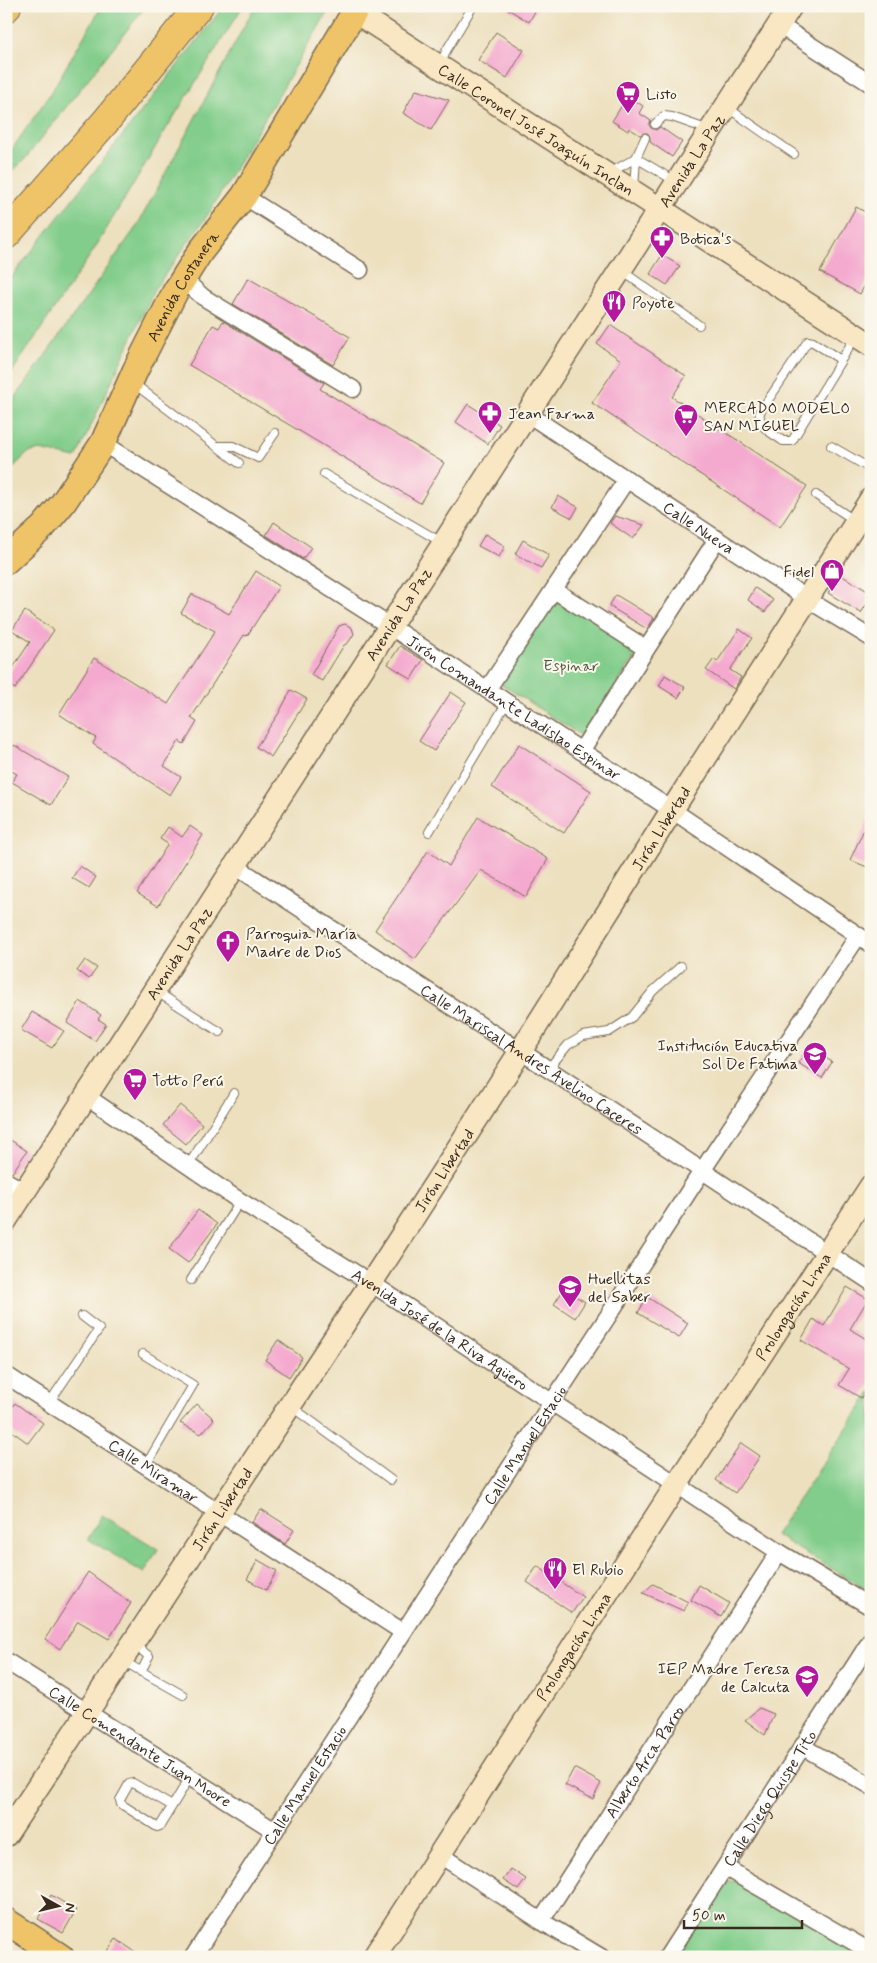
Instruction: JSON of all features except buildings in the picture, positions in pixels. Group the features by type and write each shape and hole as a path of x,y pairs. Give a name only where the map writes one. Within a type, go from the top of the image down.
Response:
{"highway":[{"path":"6,235 106,121 199,6"}],"main road":[{"name":"Avenida Costanera","path":"6,561 43,527 58,509 103,443 130,382 183,279 200,252 244,196 356,9"},
{"path":"6,1921 61,1957"}],"street":[{"name":"Calle Coronel José Joaquín Inclan","path":"356,9 659,210 863,340"},
{"path":"785,16 871,84"},
{"name":"Avenida La Paz","path":"6,1220 15,1186 86,1096 785,16"},
{"path":"244,196 360,270"},
{"path":"183,279 203,296 353,390"},
{"name":"Calle Nueva","path":"528,414 806,598 871,638"},
{"name":"Jirón Comandante Ladislao Espinar","path":"103,443 581,750 865,940"},
{"path":"487,690 627,479"},
{"name":"Jirón Libertad","path":"6,1835 371,1283 520,1052 806,598 871,499"},
{"path":"581,750 717,539"},
{"path":"554,590 645,648"},
{"name":"Calle Mariscal Andres Avelino Caceres","path":"235,866 871,1282"},
{"name":"Calle Manuel Estacio","path":"193,1957 702,1171 865,940"},
{"name":"Avenida José de la Riva Agüero","path":"86,1096 240,1201 371,1283 779,1552 871,1607"},
{"name":"Prolongación Lima","path":"374,1957 677,1484 871,1186"},
{"name":"Calle Miramar","path":"6,1375 403,1632"},
{"name":"Alberto Arca Parro","path":"541,1921 779,1552"},
{"name":"Calle Diego Quispe Tito","path":"667,1957 871,1640"},
{"name":"Calle Comendante Juan Moore","path":"6,1661 275,1831"},
{"path":"803,1747 871,1786"},
{"path":"440,1855 541,1921 601,1957"},
{"path":"726,1868 871,1952"}],"lane":[{"path":"441,66 446,51 472,6"},
{"path":"726,106 794,154"},
{"path":"655,124 664,116 672,117 711,131"},
{"path":"633,192 636,158 645,138"},
{"path":"606,175 636,158"},
{"path":"636,158 677,182"},
{"path":"621,270 699,325"},
{"path":"841,360 813,342 808,341 760,412 759,419 761,424 783,442 792,441 841,360 863,340"},
{"path":"130,382 239,463"},
{"path":"216,446 233,446 258,458 274,433"},
{"path":"831,446 871,470"},
{"path":"324,474 445,544"},
{"path":"816,495 856,522"},
{"path":"429,832 507,702"},
{"path":"548,1069 568,1045 583,1036 609,1032 632,1017 653,991 681,966"},
{"path":"154,991 220,1032"},
{"path":"188,1166 234,1093"},
{"path":"191,1280 240,1201"},
{"path":"49,1403 100,1329 82,1316"},
{"path":"143,1354 193,1385 146,1465"},
{"path":"290,1406 391,1480"},
{"path":"127,1651 141,1672 183,1696"},
{"path":"127,1651 149,1656 141,1672"},
{"path":"172,1806 133,1783 129,1784 120,1800 121,1804 157,1827 160,1826 190,1777"}],"green space":[{"path":"102,6 146,6 24,160 6,177 6,158 50,94"},
{"path":"224,6 243,6 95,248 6,381 6,284"},
{"path":"255,6 331,6 209,213 154,290 76,458 40,450 28,453 6,474 6,411 137,226"},
{"name":"Espinar","path":"560,592 642,646 583,737 501,684"},
{"path":"871,1392 871,1592 775,1535"},
{"path":"102,1515 158,1549 144,1573 88,1539"},
{"path":"736,1881 869,1957 676,1957 722,1883"}],"place":[{"name":"Listo","path":"628,114"},
{"name":"Botica's","path":"662,259"},
{"name":"Poyote","path":"614,323"},
{"name":"Jean Farma","path":"490,434"},
{"name":"MERCADO MODELO SAN MIGUEL","path":"686,437"},
{"name":"Fidel","path":"832,592"},
{"name":"Parroquia María Madre de Dios","path":"228,963"},
{"name":"Institución Educativa Sol De Fatima","path":"815,1075"},
{"name":"Totto Perú","path":"135,1101"},
{"name":"Huellitas del Saber","path":"570,1308"},
{"name":"El Rubio","path":"555,1590"},
{"name":"IEP Madre Teresa de Calcuta","path":"807,1698"}]}
